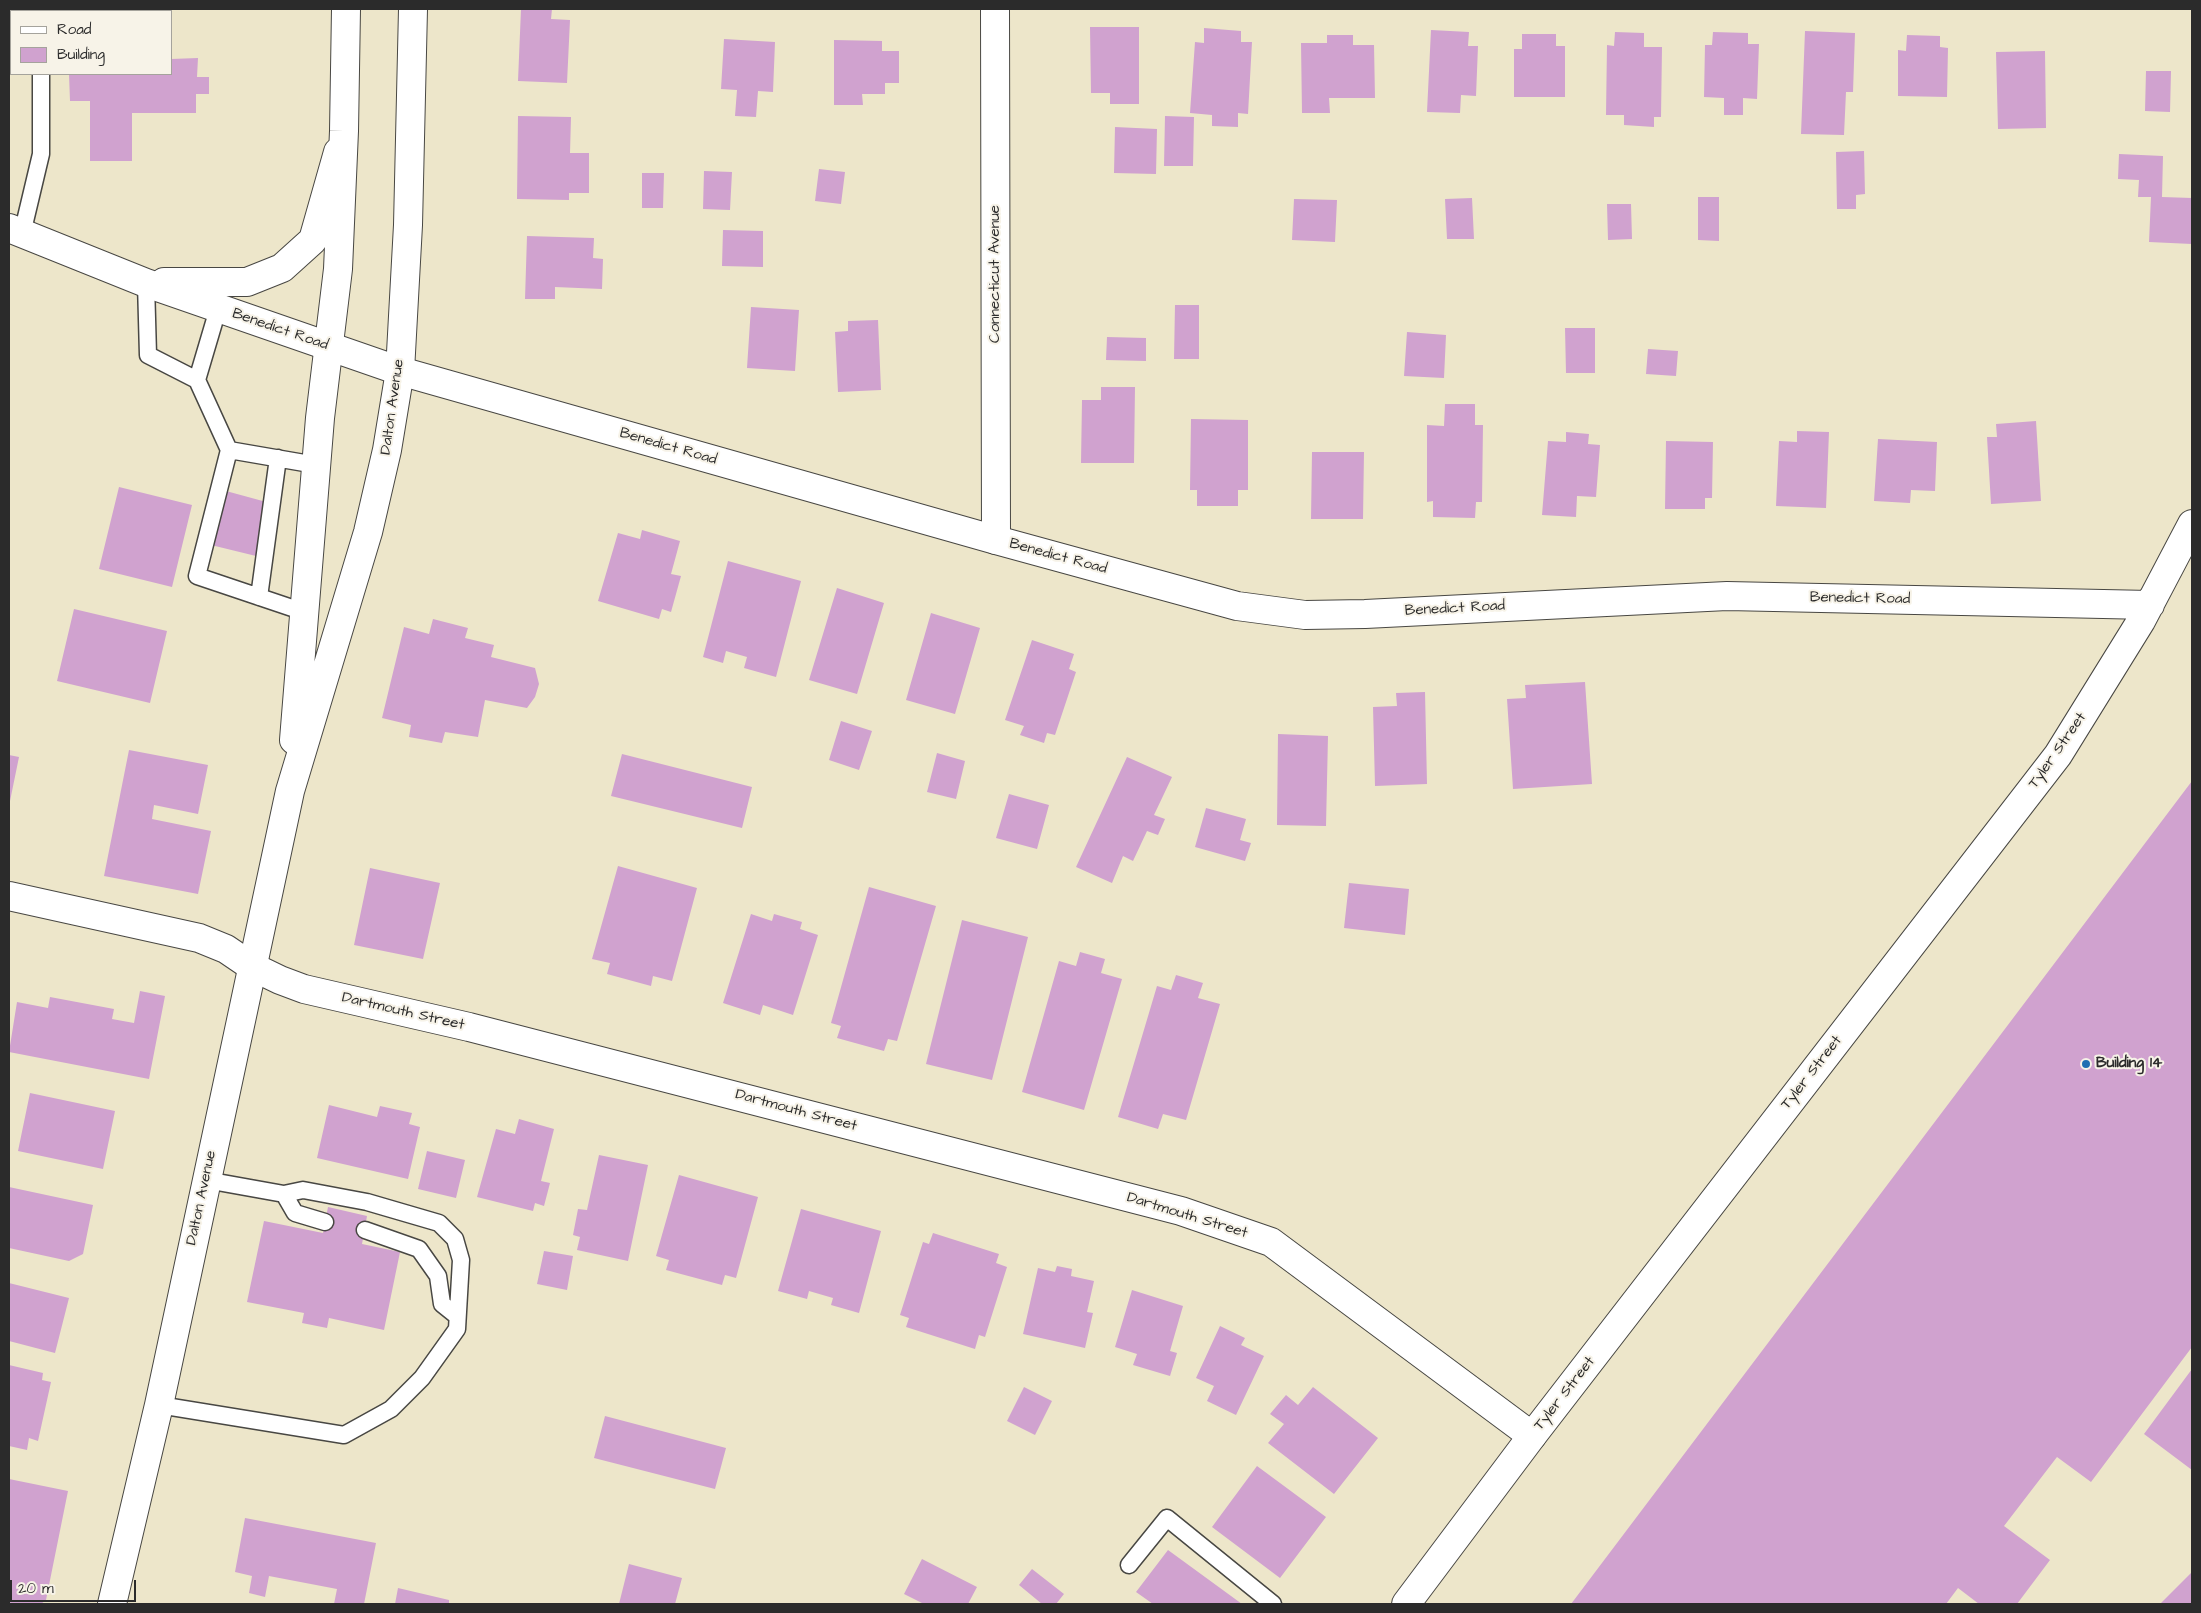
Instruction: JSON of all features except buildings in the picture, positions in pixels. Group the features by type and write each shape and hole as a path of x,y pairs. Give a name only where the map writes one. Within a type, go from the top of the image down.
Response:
{"street":[{"name":"Dalton Avenue","path":"290,791 316,465 338,269 344,131 346,9"},
{"name":"Dalton Avenue","path":"112,1604 159,1405 251,966 290,791 368,532 387,450 400,371 408,225 413,9"},
{"name":"Connecticut Avenue","path":"995,9 996,540"},
{"path":"146,283 247,282 282,268 313,240 344,131"},
{"name":"Benedict Road","path":"16,231 146,283 400,371 996,540 1237,606 1305,615 1384,613 1727,596 2150,605"},
{"name":"Tyler Street","path":"1406,1604 1532,1436 2058,755 2141,621 2192,524"},
{"name":"Dartmouth Street","path":"9,896 198,938 226,949 251,966 280,980 304,989 469,1027 1180,1211 1272,1242 1532,1436"}],"lane":[{"path":"16,231 41,154 41,75"},
{"path":"146,283 148,355 197,380 229,450 197,576 304,612"},
{"path":"197,380 218,309"},
{"path":"229,450 316,465"},
{"path":"259,597 278,458"},
{"path":"159,1405 344,1435 391,1409 422,1378 457,1329 461,1260 454,1239 438,1223 367,1202 303,1190 284,1194 206,1180"},
{"path":"284,1194 295,1213 325,1222"},
{"path":"365,1230 419,1249 438,1276 442,1304 457,1316"},
{"path":"1129,1565 1167,1518 1273,1604"}],"place":[{"name":"Building 14","path":"2086,1064"}]}
